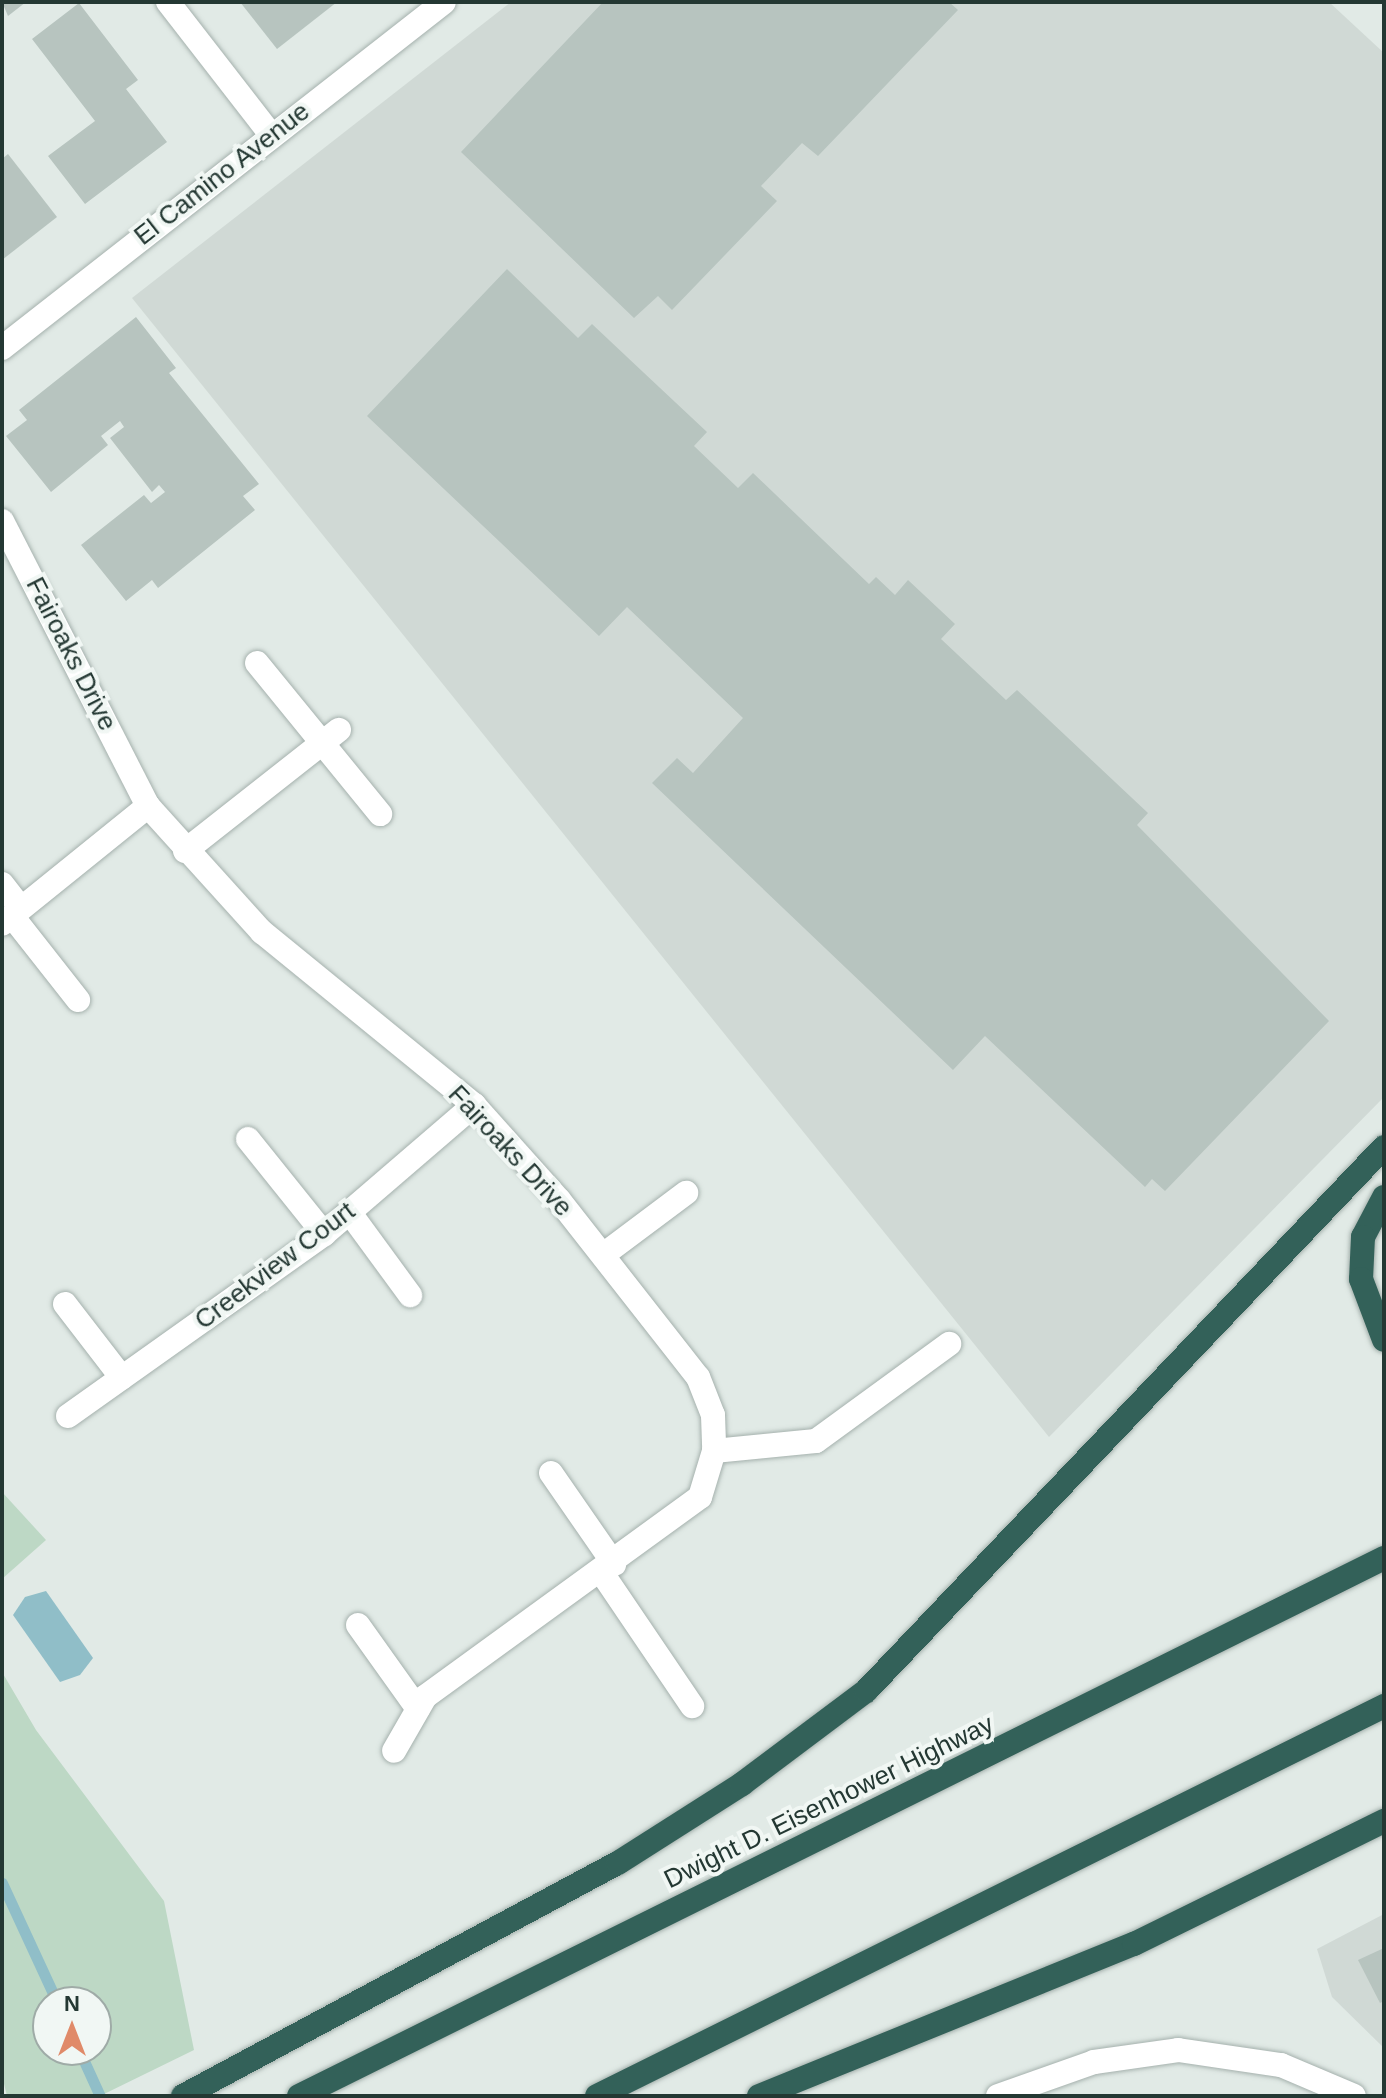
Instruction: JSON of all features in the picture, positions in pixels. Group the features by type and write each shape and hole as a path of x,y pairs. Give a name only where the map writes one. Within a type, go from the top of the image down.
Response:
{"highway":[{"path":"183,2096 618,1863 742,1784 866,1691 1384,1147"},
{"path":"1384,1197 1363,1237 1361,1279 1384,1340"},
{"name":"Dwight D. Eisenhower Highway","path":"299,2096 1384,1558"},
{"path":"597,2096 1384,1706"},
{"path":"759,2096 1134,1944 1384,1821"}],"street":[{"path":"168,2 271,135"},
{"name":"El Camino Avenue","path":"2,348 444,2"},
{"name":"Fairoaks Drive","path":"2,521 148,806 185,851 262,932 474,1105 603,1255 698,1377 713,1415 714,1451 700,1497 608,1569 425,1697 394,1751"},
{"path":"257,663 330,737 380,814"},
{"path":"185,851 330,737"},
{"path":"11,916 148,806"},
{"path":"2,884 11,916 78,1000"},
{"name":"Creekview Court","path":"68,1416 324,1234 474,1105"},
{"path":"248,1139 324,1234"},
{"path":"603,1255 686,1193"},
{"path":"350,1213 410,1295"},
{"path":"65,1304 122,1378"},
{"path":"714,1451 816,1441 949,1344"},
{"path":"551,1473 692,1706"},
{"path":"358,1625 418,1709"},
{"path":"998,2096 1094,2062 1178,2050 1281,2065 1354,2096"}],"shaded area":[{"path":"511,2 1329,2 1384,53 1384,1097 1049,1437 132,298"},
{"path":"1384,1914 1384,2048 1332,1997 1317,1949"}],"green space":[{"path":"2,1492 46,1540 2,1579"},
{"path":"2,1672 36,1730 164,1901 194,2050 100,2096 7,2096 2,2076"}],"water":[{"path":"46,1591 93,1658 80,1675 60,1682 13,1615 25,1597"}],"building":[{"path":"2,2 26,2 8,16"},
{"path":"240,2 337,2 277,49"},
{"path":"603,2 949,2 958,10 818,156 802,143 761,186 777,201 672,310 658,296 634,318 461,152"},
{"path":"79,3 138,80 126,89 167,142 85,204 48,156 95,121 32,39"},
{"path":"8,154 57,217 2,260 2,159"},
{"path":"507,269 578,338 592,324 707,432 694,446 738,488 753,473 869,584 876,577 895,595 908,580 955,624 941,639 1006,700 1017,690 1148,813 1137,825 1329,1021 1165,1191 1152,1179 1145,1187 985,1036 953,1070 652,783 677,758 693,773 743,718 627,607 599,636 367,416"},
{"path":"136,317 176,368 169,373 259,484 243,496 255,510 158,588 152,580 126,601 81,545 144,495 151,503 165,492 159,485 152,492 110,438 124,427 120,421 101,436 108,445 51,492 6,436 27,420 19,410"},
{"path":"1384,1948 1384,2001 1380,2003 1358,1960"}],"waterway":[{"path":"2,1883 50,1986"},
{"path":"86,2066 100,2096"}]}
